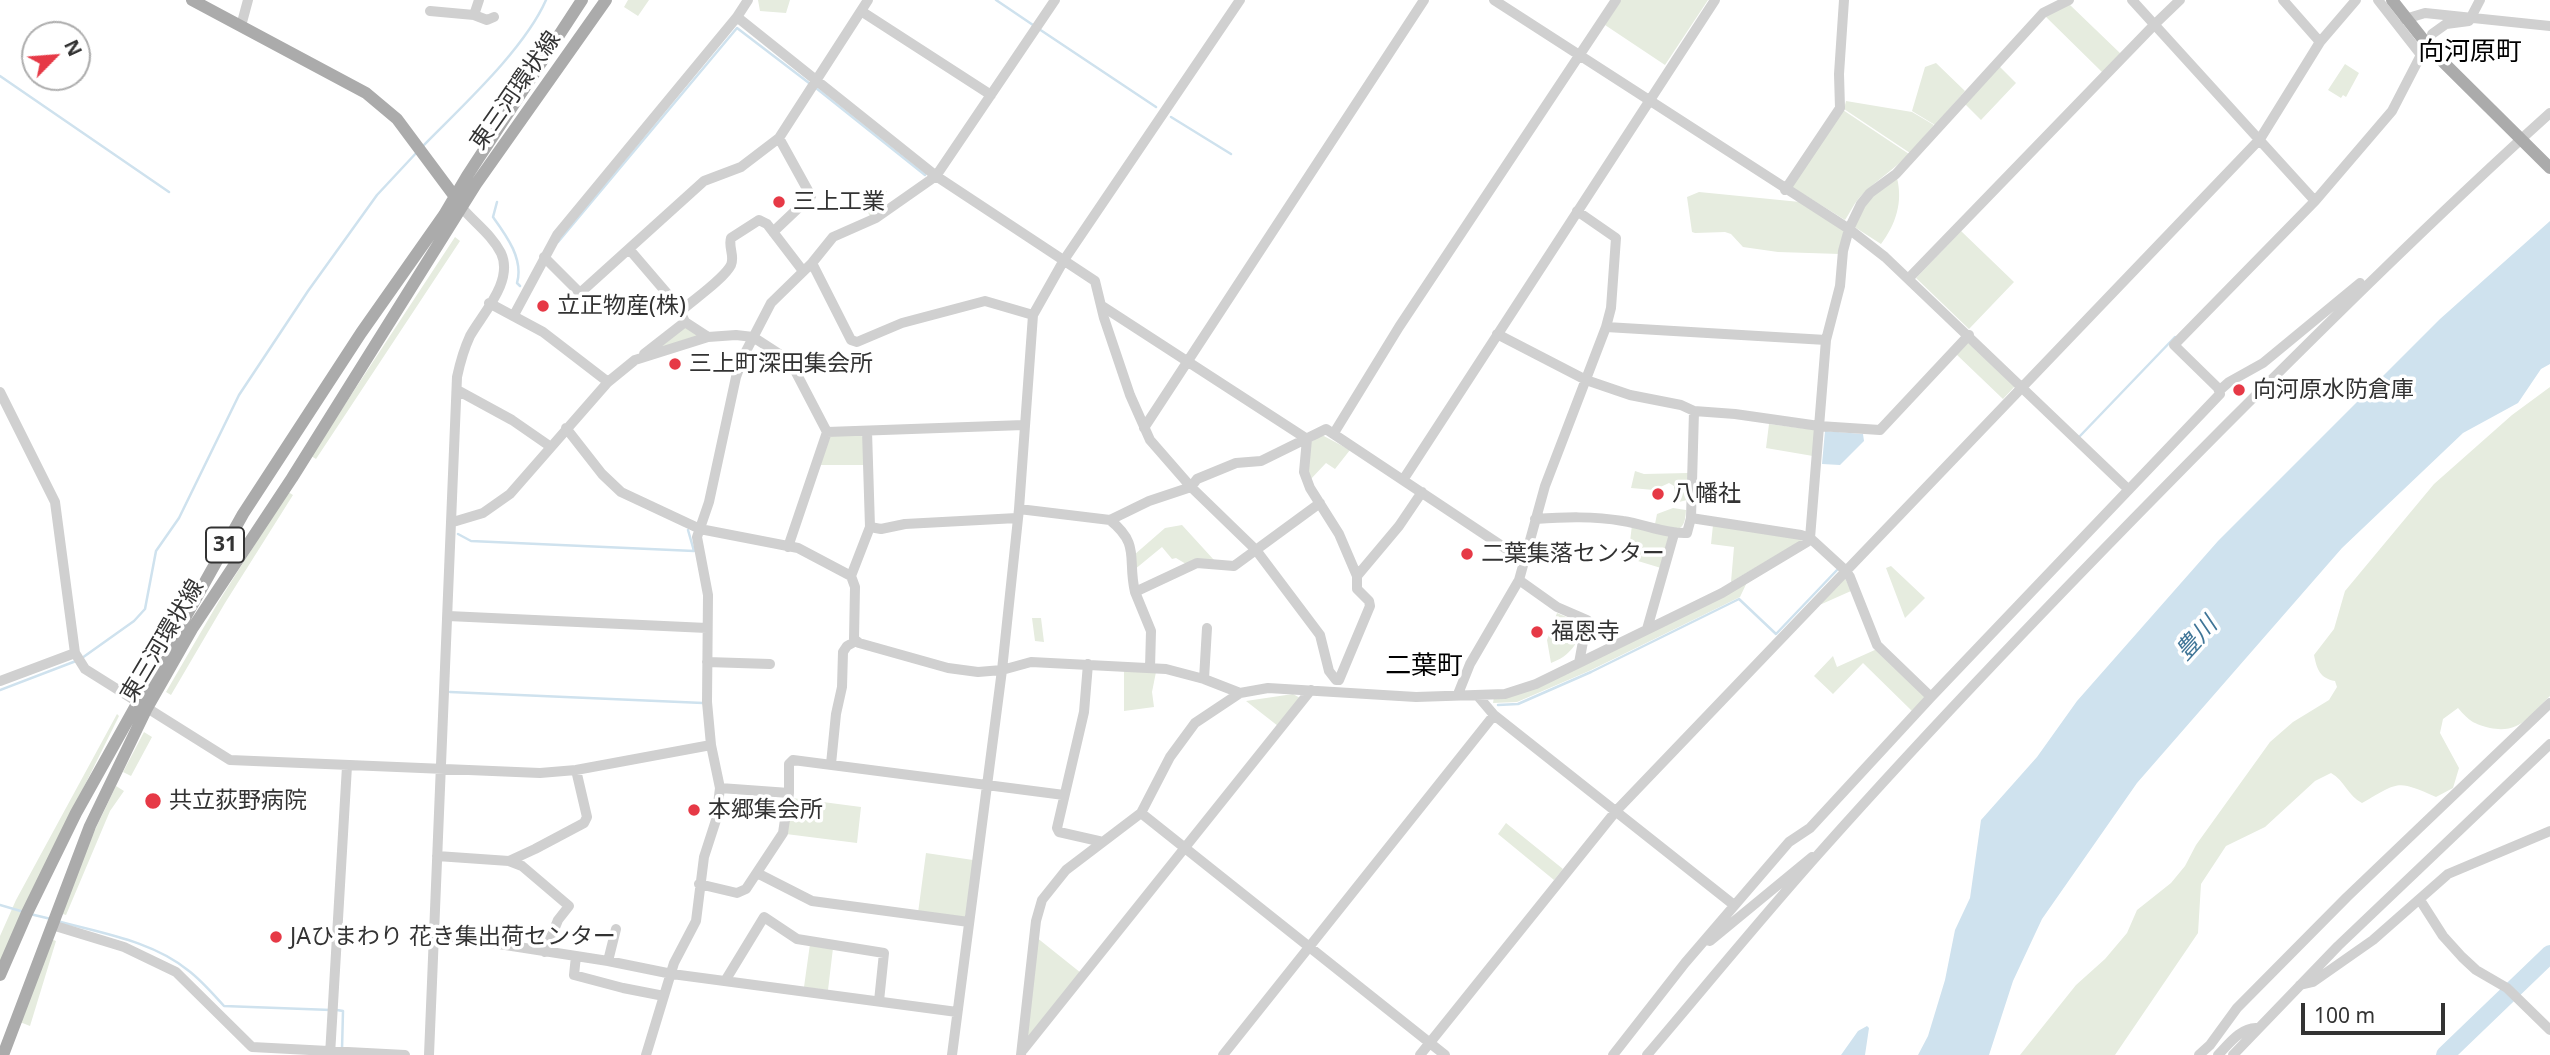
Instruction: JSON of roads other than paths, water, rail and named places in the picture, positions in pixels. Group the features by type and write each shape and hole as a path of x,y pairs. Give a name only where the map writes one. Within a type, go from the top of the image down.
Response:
{"main road":[{"path":"192,0 366,93 397,119 462,208"},
{"name":"東三河環状線","path":"3,1055 90,826 142,704 243,514 353,344 444,215 582,0"},
{"name":"東三河環状線","path":"0,975 76,813 142,704 292,478 475,184 606,0"},
{"path":"2392,0 2433,52 2550,168"}],"street":[{"path":"241,26 248,0"},
{"path":"474,15 479,0"},
{"path":"514,315 557,235 737,17 748,0"},
{"path":"544,257 580,293 704,181 741,167 779,138 868,0"},
{"path":"646,1055 674,963 696,921 704,857 716,820 720,788 711,745 707,702 708,595 697,537 709,502 736,377 771,303 812,263 833,237 876,218 936,176 1055,0"},
{"path":"952,1055 1002,670 1018,514 1033,315 1064,260 1240,0"},
{"path":"1144,428 1424,0"},
{"path":"1494,0 1849,229 1909,278 2128,489"},
{"path":"1334,433 1407,315 1616,0"},
{"path":"1403,480 1715,0"},
{"path":"1785,190 1840,107 1839,74 1844,0"},
{"path":"1810,538 1826,340 1840,286 1843,251 1849,229 1861,204 1870,193 1896,174 2050,4 2069,0"},
{"path":"2132,0 2315,201"},
{"path":"1909,278 2180,0"},
{"path":"2283,0 2320,42"},
{"path":"1420,1055 1616,811 2260,139 2320,42 2356,0"},
{"path":"2220,390 2174,345 2315,201 2392,111 2422,54 2378,0"},
{"path":"2432,34 2442,26 2466,22 2480,0"},
{"path":"430,10 474,15 487,20 494,17"},
{"path":"861,11 991,95"},
{"path":"2405,19 2425,13 2550,26"},
{"path":"737,17 936,176 1095,281 1130,394 1144,428 1158,451 1256,550 1321,635 1329,671 1339,680 1370,606 1369,601 1357,589 1357,576 1339,534 1310,488 1304,472 1307,439"},
{"path":"1647,1055 1819,853 1966,692 2375,275 2521,137 2548,115"},
{"path":"773,232 811,197 779,138"},
{"path":"429,1055 457,390 462,355 504,274 503,258 494,241 462,208"},
{"path":"1458,694 1469,664 1519,580 1545,486 1611,308 1616,238 1577,211"},
{"path":"681,311 729,269 733,258 731,238 759,220 767,224 803,271"},
{"path":"629,248 681,311 685,323 708,337"},
{"path":"812,263 851,340 857,342 902,323 985,301 1033,315"},
{"path":"1613,1055 1734,905 1789,842 1810,828 2220,394 2220,390 2263,363 2357,286 2375,275"},
{"path":"489,303 552,338 608,382"},
{"path":"1102,306 1307,439"},
{"path":"453,522 483,513 502,501 520,484 608,382 685,323"},
{"path":"1606,327 1826,340"},
{"path":"1497,334 1586,380 1630,395 1681,405 1694,411 1819,426 1880,430 1969,335"},
{"path":"635,360 708,337 736,335 753,337 793,365 827,432 788,547"},
{"path":"457,390 512,420 551,447"},
{"path":"0,392 55,502 75,653 81,664 230,760 540,773 576,770 711,745"},
{"path":"1535,519 1598,518 1674,534 1687,533 1691,519 1694,411"},
{"path":"827,432 1024,425"},
{"path":"566,428 602,474 621,492 700,528 810,552 850,576 855,587 856,641"},
{"path":"870,527 881,529 905,524 1018,514 1110,520 1149,501 1191,487 1197,479 1236,463 1261,461 1326,429 1523,560"},
{"path":"850,576 870,527 867,431"},
{"path":"1357,576 1399,526 1422,492"},
{"path":"1135,592 1197,564 1234,566 1320,503"},
{"path":"1691,519 1801,534 1810,538 1850,577 1874,641 1931,697"},
{"path":"1110,520 1123,530 1128,539 1135,592 1151,631 1150,668"},
{"path":"1647,629 1674,534"},
{"path":"1021,1054 1035,921 1042,900 1066,870 1141,813 1170,757 1195,723 1240,693 1268,688 1416,697 1505,694 1536,684 1722,593 1810,538"},
{"path":"1519,580 1557,607 1587,620 1580,663"},
{"path":"448,616 707,628"},
{"path":"1204,679 1207,628"},
{"path":"831,764 836,714 842,687 843,652 856,641 948,668 978,672 1002,670 1031,662 1166,669 1204,679 1240,693"},
{"path":"0,681 75,653"},
{"path":"707,662 770,664"},
{"path":"1088,664 1084,712 1057,828 1059,832 1103,842"},
{"path":"1021,1054 1311,690"},
{"path":"1477,695 1494,715 1734,905"},
{"path":"2199,1055 2237,1008 2347,897 2550,704"},
{"path":"1223,1055 1494,715"},
{"path":"2233,1055 2298,986 2550,744"},
{"path":"699,884 743,892 783,832 789,793 789,764 793,760 1064,794"},
{"path":"330,1053 347,766"},
{"path":"509,861 586,820 576,770"},
{"path":"720,788 789,793"},
{"path":"1141,813 1446,1055"},
{"path":"2298,986 2313,982 2373,940 2448,874 2550,831"},
{"path":"1696,952 1803,863 1819,853"},
{"path":"438,856 509,861 522,866 569,906 558,920 545,952"},
{"path":"757,873 812,901 969,922"},
{"path":"2420,900 2443,936 2462,957 2476,970 2507,988 2550,1030"},
{"path":"725,981 764,917 797,939 884,953 879,1001"},
{"path":"53,922 124,947 176,972 252,1047 405,1055"},
{"path":"608,961 616,929"},
{"path":"435,934 608,961 671,974 957,1012"},
{"path":"576,956 574,975 664,996"},
{"path":"2218,1055 2244,1031 2257,1028"}],"water":[{"name":"豊川","path":"2550,221 2550,364 2541,369 2518,403 2463,433 2342,548 2137,783 2042,919 2013,981 1989,1055 1918,1055 1928,1036 1945,980 1955,930 1970,898 1981,820 2037,757 2077,701 2218,541 2440,319"},
{"path":"1825,431 1863,434 1864,441 1840,465 1822,464"},
{"path":"1867,1026 1869,1028 1865,1055 1841,1055 1858,1031"}],"waterway":[{"path":"422,147 507,58 536,19 546,0"},
{"path":"996,0 1033,25"},
{"path":"558,242 737,28 809,83"},
{"path":"1039,29 1156,107"},
{"path":"0,76 169,192"},
{"path":"816,88 925,175"},
{"path":"1171,117 1231,154"},
{"path":"82,658 134,621 145,609 156,551 179,518 239,395 308,291 377,195 418,151"},
{"path":"497,202 493,217 516,256 519,274 517,283 520,286"},
{"path":"2080,436 2175,337"},
{"path":"458,534 471,541 694,551 688,530"},
{"path":"1498,705 1518,704 1591,672 1739,599 1776,634 1837,570"},
{"path":"0,690 76,661"},
{"path":"450,692 703,703"},
{"path":"0,905 24,912"},
{"path":"30,914 51,919"},
{"path":"57,921 126,939 159,952 194,975 224,1006 331,1010"},
{"path":"2445,1055 2550,954"},
{"path":"337,1010 343,1011 342,1050"}],"place":[{"name":"三上工業","path":"779,202"},
{"name":"立正物産(株)","path":"543,306"},
{"name":"三上町深田集会所","path":"675,364"},
{"name":"向河原水防倉庫","path":"2239,390"},
{"name":"八幡社","path":"1658,494"},
{"name":"二葉集落センター","path":"1467,554"},
{"name":"福恩寺","path":"1537,632"},
{"name":"共立荻野病院","path":"153,801"},
{"name":"本郷集会所","path":"694,810"},
{"name":"JAひまわり 花き集出荷センター","path":"276,937"}],"district":[{"name":"向河原町","path":"2470,53"},
{"name":"二葉町","path":"1424,667"}]}
